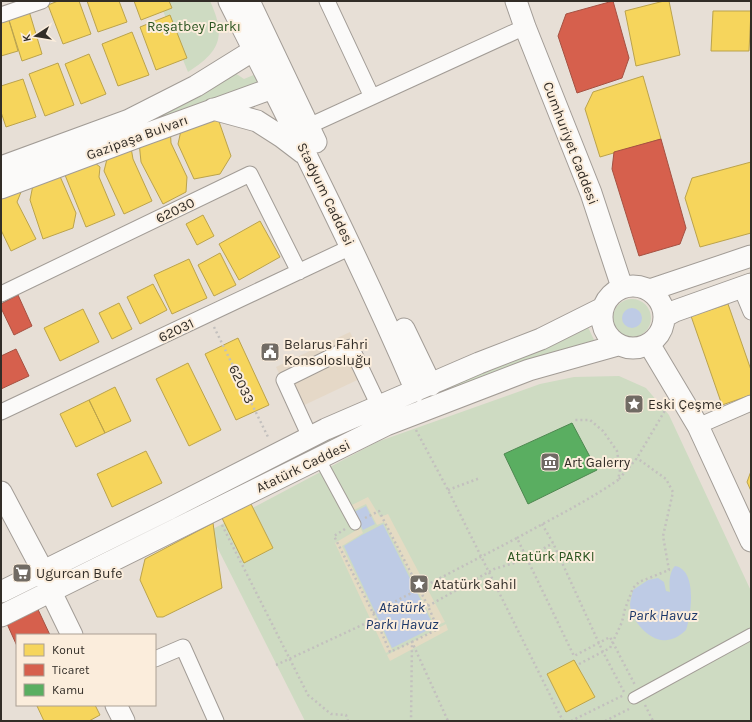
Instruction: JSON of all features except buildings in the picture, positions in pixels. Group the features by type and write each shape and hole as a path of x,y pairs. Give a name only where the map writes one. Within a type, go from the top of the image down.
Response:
{"main road":[{"name":"Stadyum Caddesi","path":"229,1 273,88 302,130 306,155 423,388"},
{"path":"216,74 228,57 235,43 236,28 229,1"},
{"path":"249,1 302,130 423,388"},
{"name":"Cumhuriyet Caddesi","path":"520,2 525,28 591,193 622,287"},
{"name":"Gazipaşa Bulvarı","path":"1,166 129,120 196,86 254,50"},
{"name":"Gazipaşa Bulvarı","path":"1,188 273,88"},
{"path":"213,109 257,121 306,155"},
{"path":"650,290 751,256"},
{"path":"631,285 641,286 650,290 656,295 664,309 663,328 657,337 649,344 639,348 628,348 618,345 609,338 604,329 601,318 607,299 622,287 631,285"},
{"path":"664,317 675,311 746,286"},
{"name":"Atatürk Caddesi","path":"1,592 310,437 479,363 541,339 603,308"},
{"path":"649,344 698,426 751,541"},
{"name":"Atatürk Caddesi","path":"1,616 386,425 529,370 618,345"},
{"path":"1,492 43,571 80,634"},
{"path":"55,590 72,634"},
{"path":"106,706 114,721"},
{"path":"116,706 124,721"}],"street":[{"path":"1,15 42,1"},
{"path":"327,1 372,97"},
{"path":"302,130 525,28"},
{"name":"62030","path":"1,294 250,174 299,272"},
{"name":"62031","path":"1,412 351,247"},
{"path":"746,286 751,312"},
{"path":"310,437 284,380 351,347 379,406"},
{"path":"698,426 751,403"},
{"path":"322,465 355,524"},
{"path":"633,696 751,634"},
{"path":"156,659 182,647 216,721"}],"path":[{"name":"62033","path":"212,323 272,445"},
{"path":"372,613 571,509 601,492 618,480 637,458 670,401"},
{"path":"575,420 590,420 603,431 617,451 620,470 618,480"},
{"path":"413,425 448,490 563,721"},
{"path":"579,664 610,648 622,622 633,588 638,582 669,570 663,536 673,492 666,479 637,458"},
{"path":"448,490 480,478"},
{"path":"334,536 390,652 438,629 428,606 378,511"},
{"path":"221,524 308,696 331,714 346,715 348,721"},
{"path":"542,524 553,543 603,652 633,696 653,721"},
{"path":"517,538 574,656 610,637 613,642 637,705 605,721"},
{"path":"428,606 494,569 527,558 553,543"},
{"path":"276,665 375,619"},
{"path":"411,721 412,642"},
{"path":"412,642 448,721"},
{"path":"571,721 633,696"}],"shaded area":[{"path":"350,332 370,374 296,409 276,367"}],"green space":[{"name":"Reşatbey Parkı","path":"159,1 210,1 215,13 219,33 214,50 208,57 188,72"},
{"path":"235,73 244,79 256,74 261,82 133,131 1,175"},
{"path":"632,299 645,305 651,318 645,331 632,337 619,331 613,318 619,305"},
{"path":"587,325 596,344 64,575 61,570 369,420"},
{"name":"Atatürk PARKI","path":"619,376 646,388 669,415 751,591 751,721 305,721 209,531 377,442 540,384 574,377"}],"sand":[{"name":"Atatürk Sahil","path":"368,497 380,517 388,514 445,622 435,626 384,522 377,525 366,504 352,511 363,533 342,546 392,650 386,653 335,543 355,531 344,509"},
{"name":"Atatürk Sahil","path":"446,624 448,630 390,661 387,655"}],"water":[{"path":"632,308 639,311 642,318 639,325 632,328 625,325 622,318 625,311"},
{"path":"366,506 375,524 363,530 354,512"},
{"name":"Atatürk Parkı Havuz","path":"383,524 434,627 392,648 344,546"},
{"name":"Park Havuz","path":"675,566 682,569 690,584 690,614 686,630 684,632 673,639 661,640 643,630 638,624 631,611 630,602 633,590 648,580 658,578 664,582 666,591 670,592 671,575"}],"place":[{"name":"Belarus Fahri Konsolosluğu","path":"270,352"},
{"name":"Eski Çeşme","path":"634,404"},
{"name":"Art Galerry","path":"550,462"},
{"name":"Ugurcan Bufe","path":"22,573"},
{"name":"Atatürk Sahil","path":"419,584"}]}
